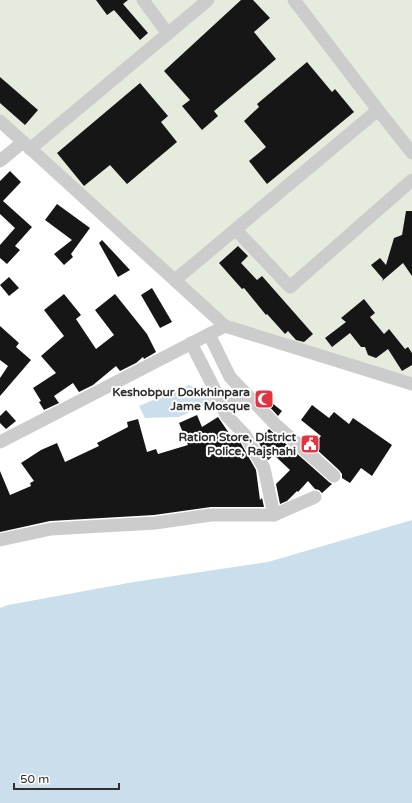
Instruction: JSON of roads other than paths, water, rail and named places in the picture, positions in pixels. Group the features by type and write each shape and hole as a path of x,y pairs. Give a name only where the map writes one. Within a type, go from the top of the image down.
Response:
{"street":[{"path":"143,0 168,34"},
{"path":"0,161 26,145 168,34 208,0"},
{"path":"294,0 412,153"},
{"path":"175,280 378,110"},
{"path":"0,121 225,326 412,384"},
{"path":"236,230 290,287 412,180"},
{"path":"0,442 225,326"},
{"path":"209,334 230,377 244,393 276,425 334,476"},
{"path":"191,343 226,415 245,435 264,468 274,516"},
{"path":"223,408 244,393"},
{"path":"0,540 51,529 155,523 211,515 274,516 315,497"}],"water":[{"path":"189,385 208,393 217,400 224,418 207,404 179,417 145,418 139,406"},
{"path":"412,520 412,803 0,803 0,608 8,605 134,582 268,562"}],"place":[{"name":"Keshobpur Dokkhinpara Jame Mosque","path":"264,399"},
{"name":"Ration Store, District Police, Rajshahi","path":"310,444"}]}
